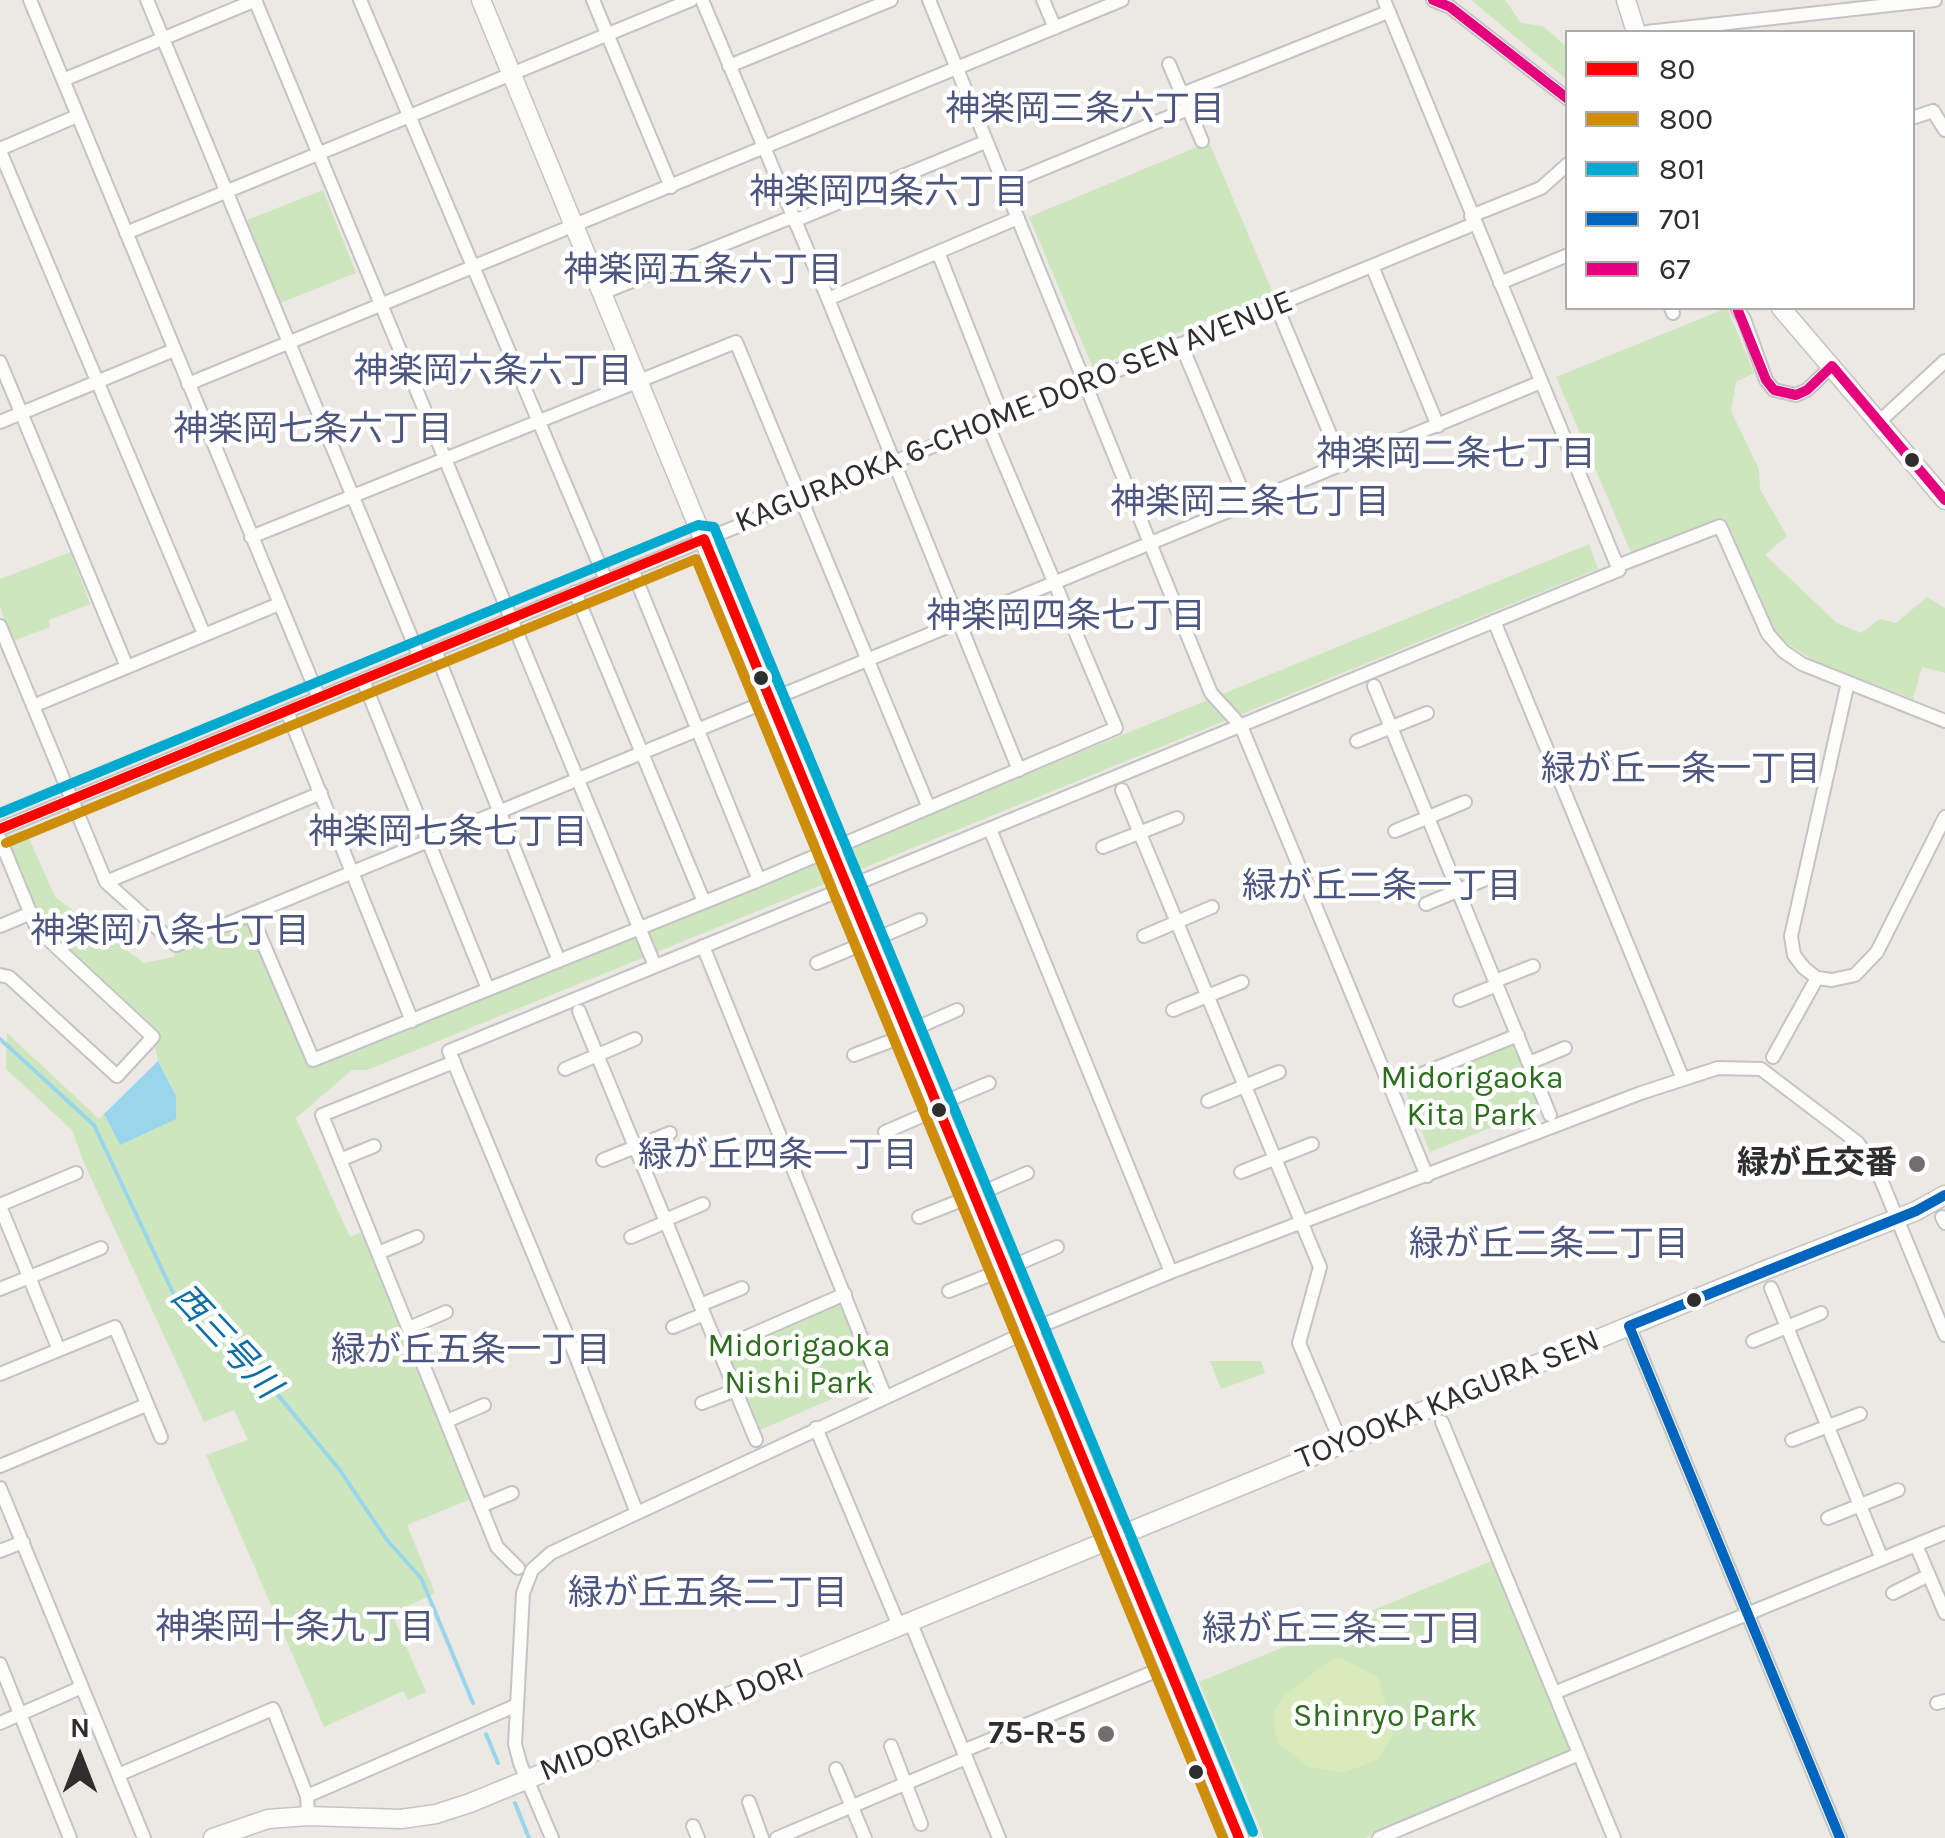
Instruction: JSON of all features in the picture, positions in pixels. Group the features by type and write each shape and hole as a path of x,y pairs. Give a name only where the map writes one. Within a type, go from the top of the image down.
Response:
{"street":[{"path":"30,0 320,698"},
{"path":"147,0 419,656"},
{"path":"63,80 256,0 655,966"},
{"path":"360,0 606,580"},
{"path":"481,0 1239,1838"},
{"path":"593,0 671,188"},
{"path":"126,232 691,0"},
{"path":"702,0 828,298 1019,770"},
{"path":"729,66 891,0"},
{"path":"929,0 1211,692 1241,726 1427,1176"},
{"path":"1044,0 1055,28"},
{"path":"188,384 1122,0"},
{"path":"1433,0 1450,7 1565,97"},
{"path":"1626,0 1635,30"},
{"path":"1665,30 1935,0"},
{"path":"637,1513 450,1051 1618,570 1386,6 1182,94"},
{"path":"1169,64 1202,141"},
{"path":"1004,185 1188,109"},
{"path":"1915,117 1933,111 1945,130"},
{"path":"77,116 0,150 204,634"},
{"path":"602,293 985,142"},
{"name":"KAGURAOKA 6-CHOME DORO SEN AVENUE","path":"0,829 1372,266 1542,188 1565,167"},
{"path":"828,298 1018,218"},
{"path":"938,252 1002,417"},
{"path":"1500,284 1565,256"},
{"path":"1372,266 1438,426"},
{"path":"1276,305 1343,464"},
{"path":"1738,310 1766,380 1774,390 1796,395 1832,366"},
{"path":"1783,310 1945,500"},
{"path":"251,537 736,342 929,808"},
{"path":"1181,344 1247,502"},
{"path":"0,422 174,350"},
{"path":"1880,421 1945,361"},
{"path":"0,362 127,667"},
{"path":"0,626 106,882 176,945 1542,382"},
{"path":"251,915 313,1060 759,880 1116,728 987,424"},
{"path":"1617,566 1720,526 1768,634 1783,650 1802,664 1945,721"},
{"path":"632,569 759,880"},
{"path":"575,592 704,902"},
{"path":"33,706 279,604"},
{"path":"1494,621 1683,1078"},
{"path":"435,650 559,961"},
{"path":"364,680 488,990"},
{"path":"1848,682 1790,936 1794,956 1817,978 1832,980 1855,975 1877,952 1945,817"},
{"path":"1374,686 1550,1114"},
{"path":"287,711 412,1021"},
{"path":"1358,742 1427,713"},
{"path":"1122,790 1320,1267 1299,1343 1335,1428"},
{"path":"106,882 321,792"},
{"path":"1395,831 1466,802"},
{"path":"1103,847 1177,818"},
{"path":"990,828 1172,1272"},
{"path":"0,839 37,928 153,1037 117,1076 9,976 0,975"},
{"path":"1426,904 1495,875"},
{"path":"1144,936 1212,907"},
{"path":"0,926 31,913"},
{"path":"887,934 920,920"},
{"path":"704,946 885,1396"},
{"path":"816,963 852,948"},
{"path":"1460,1000 1533,966"},
{"path":"1773,1057 1817,978"},
{"path":"1173,1010 1242,982"},
{"path":"922,1025 957,1010"},
{"path":"579,1011 756,1440"},
{"path":"1390,1087 1518,1036"},
{"path":"565,1068 636,1040"},
{"path":"854,1055 891,1041"},
{"path":"1529,1063 1565,1048"},
{"path":"454,1062 322,1116 497,1547 518,1568"},
{"path":"552,1838 515,1744 523,1593 532,1570 551,1553 1031,1330 1172,1272 1683,1078 1718,1068 1761,1069 1856,1142 1875,1165 1945,1335"},
{"path":"1208,1101 1279,1072"},
{"path":"952,1098 990,1083"},
{"path":"885,1132 922,1116"},
{"path":"603,1160 670,1133"},
{"path":"1242,1172 1312,1144"},
{"path":"340,1160 374,1146"},
{"path":"59,1350 0,1206 76,1173"},
{"path":"990,1189 1027,1173"},
{"name":"TOYOOKA KAGURA SEN","path":"1116,1537 1945,1195"},
{"path":"919,1217 957,1202"},
{"path":"631,1237 703,1204"},
{"path":"378,1253 417,1237"},
{"path":"1022,1262 1057,1247"},
{"path":"0,1289 101,1248"},
{"path":"948,1291 987,1276"},
{"path":"673,1326 742,1288"},
{"path":"1771,1288 1882,1559"},
{"path":"718,1349 845,1294"},
{"path":"409,1328 446,1312"},
{"path":"1753,1342 1821,1313"},
{"path":"1629,1326 1840,1838"},
{"path":"0,1374 115,1327 160,1437"},
{"path":"702,1403 736,1390"},
{"path":"447,1421 484,1405"},
{"path":"0,1466 146,1406"},
{"path":"1792,1440 1860,1414"},
{"path":"1442,1422 1614,1838"},
{"path":"816,1428 965,1754 999,1838"},
{"path":"0,1488 144,1838"},
{"path":"1828,1518 1898,1490"},
{"path":"481,1506 512,1493"},
{"path":"1554,1693 1945,1534"},
{"name":"MIDORIGAOKA DORI","path":"213,1838 268,1819 401,1819 436,1814 1116,1537"},
{"path":"0,1552 23,1542"},
{"path":"1916,1545 1945,1613"},
{"path":"1893,1593 1929,1576"},
{"path":"0,1664 70,1838"},
{"path":"777,1838 1151,1673"},
{"path":"0,1723 82,1688"},
{"path":"307,1796 517,1705"},
{"path":"118,1775 273,1709 307,1796 308,1816"},
{"path":"891,1746 921,1824"},
{"path":"1379,1838 1580,1754"},
{"path":"836,1770 866,1838"},
{"path":"748,1802 762,1838"}],"green space":[{"path":"1471,0 1505,0 1521,23 1543,26 1565,45 1565,78"},
{"path":"1209,142 1273,293 1093,368 1029,217"},
{"path":"323,190 356,273 280,303 247,220"},
{"path":"1728,310 1754,373 1736,382 1731,411 1759,469 1760,489 1787,536 1765,555 1837,623 1861,633 1880,619 1896,623 1927,597 1945,608 1945,673 1922,667 1913,699 1816,662 1779,638 1760,605 1724,518 1632,555 1556,377"},
{"path":"1589,544 1598,569 367,1070 352,1070 296,1118 350,1237 361,1232 471,1499 407,1525 435,1593 392,1614 426,1692 408,1700 403,1691 324,1727 206,1455 248,1440 234,1410 204,1422 72,1130 6,1069 7,1033 99,1119 104,1114 120,1144 176,1096 158,1061 153,1037 37,929 0,839 25,829 55,897 144,963 174,957 176,945 251,915 313,1060 350,1051"},
{"path":"71,552 90,604 49,620 50,627 13,641 0,607 0,579"},
{"name":"Midorigaoka Kita Park","path":"1515,1044 1540,1108 1430,1152 1404,1087"},
{"name":"Midorigaoka Nishi Park","path":"838,1301 873,1381 760,1430 725,1350"},
{"path":"1210,1361 1261,1361 1265,1373 1221,1389"},
{"name":"Shinryo Park","path":"1492,1561 1572,1753 1365,1838 1264,1838 1199,1682"},
{"path":"1333,1658 1341,1658 1378,1677 1392,1726 1392,1737 1377,1760 1343,1773 1308,1767 1279,1744 1274,1728 1275,1710 1284,1695"}],"water":[{"path":"158,1061 176,1096 176,1119 120,1145 104,1114"}],"waterway":[{"name":"西三号川","path":"0,1039 94,1125 175,1297 208,1317 245,1355 339,1469 387,1540 421,1578 473,1703"},
{"name":"西三号川","path":"486,1734 498,1763"},
{"name":"西三号川","path":"515,1803 529,1838"}],"transit line":[{"name":"67","path":"1433,0 1450,7 1565,97"},
{"name":"67","path":"1738,310 1766,380 1774,390 1796,395 1807,390 1832,366 1945,500"},
{"name":"801","path":"0,813 698,525 714,527 1253,1832"},
{"name":"80","path":"0,829 704,539 1239,1838"},
{"name":"800","path":"6,843 696,559 1223,1838"},
{"name":"701","path":"1840,1838 1629,1326 1916,1211 1945,1195"}],"place":[{"name":"緑が丘交番","path":"1917,1164"},
{"name":"75-R-5","path":"1106,1734"}],"district":[{"name":"神楽岡三条六丁目","path":"1085,110"},
{"name":"神楽岡四条六丁目","path":"889,193"},
{"name":"神楽岡五条六丁目","path":"703,271"},
{"name":"神楽岡六条六丁目","path":"493,372"},
{"name":"神楽岡七条六丁目","path":"313,430"},
{"name":"神楽岡二条七丁目","path":"1456,455"},
{"name":"神楽岡三条七丁目","path":"1250,503"},
{"name":"神楽岡四条七丁目","path":"1066,617"},
{"name":"緑が丘一条一丁目","path":"1681,770"},
{"name":"神楽岡七条七丁目","path":"448,833"},
{"name":"緑が丘二条一丁目","path":"1382,887"},
{"name":"神楽岡八条七丁目","path":"170,932"},
{"name":"緑が丘四条一丁目","path":"778,1156"},
{"name":"緑が丘二条二丁目","path":"1549,1245"},
{"name":"緑が丘五条一丁目","path":"471,1351"},
{"name":"緑が丘五条二丁目","path":"708,1594"},
{"name":"神楽岡十条九丁目","path":"295,1628"},
{"name":"緑が丘三条三丁目","path":"1342,1630"}]}
